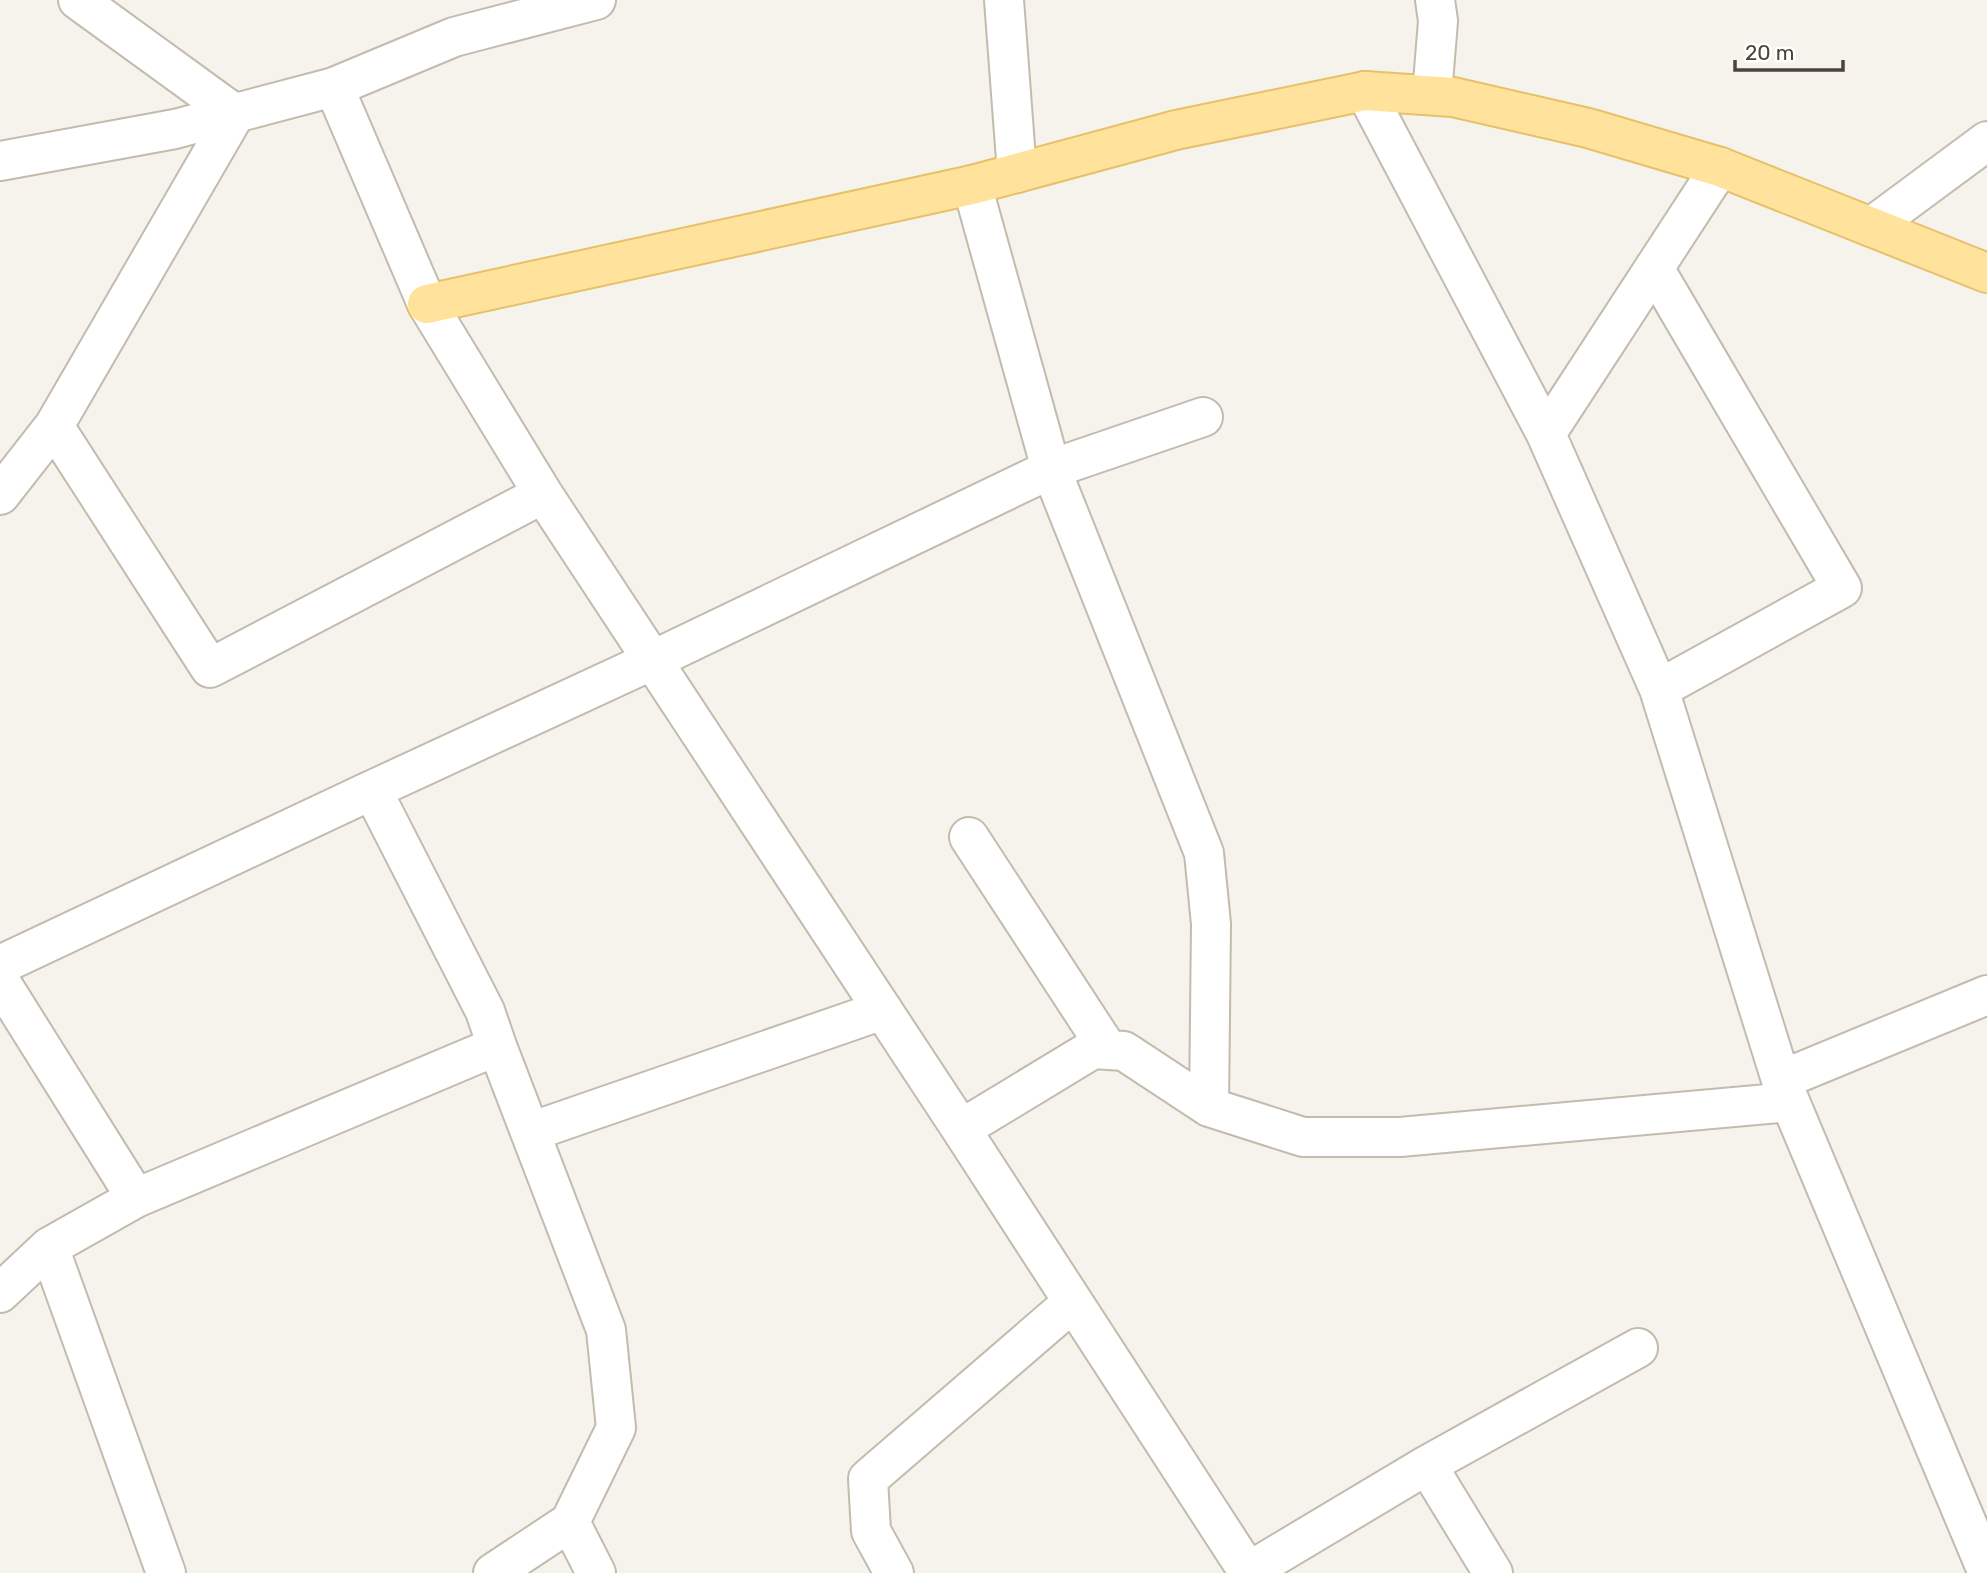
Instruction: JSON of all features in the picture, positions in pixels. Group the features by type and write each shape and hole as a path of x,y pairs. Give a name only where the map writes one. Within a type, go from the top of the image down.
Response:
{"main road":[{"path":"428,304 972,185 1176,130 1365,91 1453,97 1588,128 1720,167 1987,273"}],"street":[{"path":"78,0 235,114"},
{"path":"0,161 175,129 235,114 334,87 454,37 596,0"},
{"path":"1004,0 1017,173"},
{"path":"1432,96 1438,22 1435,0"},
{"path":"334,87 428,304 543,494 961,1129 1248,1573 1427,1465 1638,1348"},
{"path":"1365,91 1546,434 1659,689 1786,1091 1979,1531 1987,1571"},
{"path":"0,495 54,426 235,114"},
{"path":"1871,227 1987,141"},
{"path":"1546,434 1720,167"},
{"path":"972,185 1051,469 1204,853 1211,924 1209,1107"},
{"path":"1654,268 1842,588 1659,689"},
{"path":"0,965 653,660 1051,469 1203,416"},
{"path":"54,426 210,668 543,494"},
{"path":"372,790 485,1011 496,1046 606,1330 616,1428 570,1522 493,1573"},
{"path":"970,837 1108,1050"},
{"path":"0,981 135,1198"},
{"path":"961,1129 1093,1049 1124,1051 1209,1107 1303,1137 1400,1137 1786,1091 1987,995"},
{"path":"530,1132 883,1010"},
{"path":"0,1293 49,1247 135,1198 496,1046"},
{"path":"49,1247 166,1573"},
{"path":"894,1573 871,1531 868,1479 1073,1301"},
{"path":"1427,1465 1493,1573"},
{"path":"570,1522 596,1573"}]}
